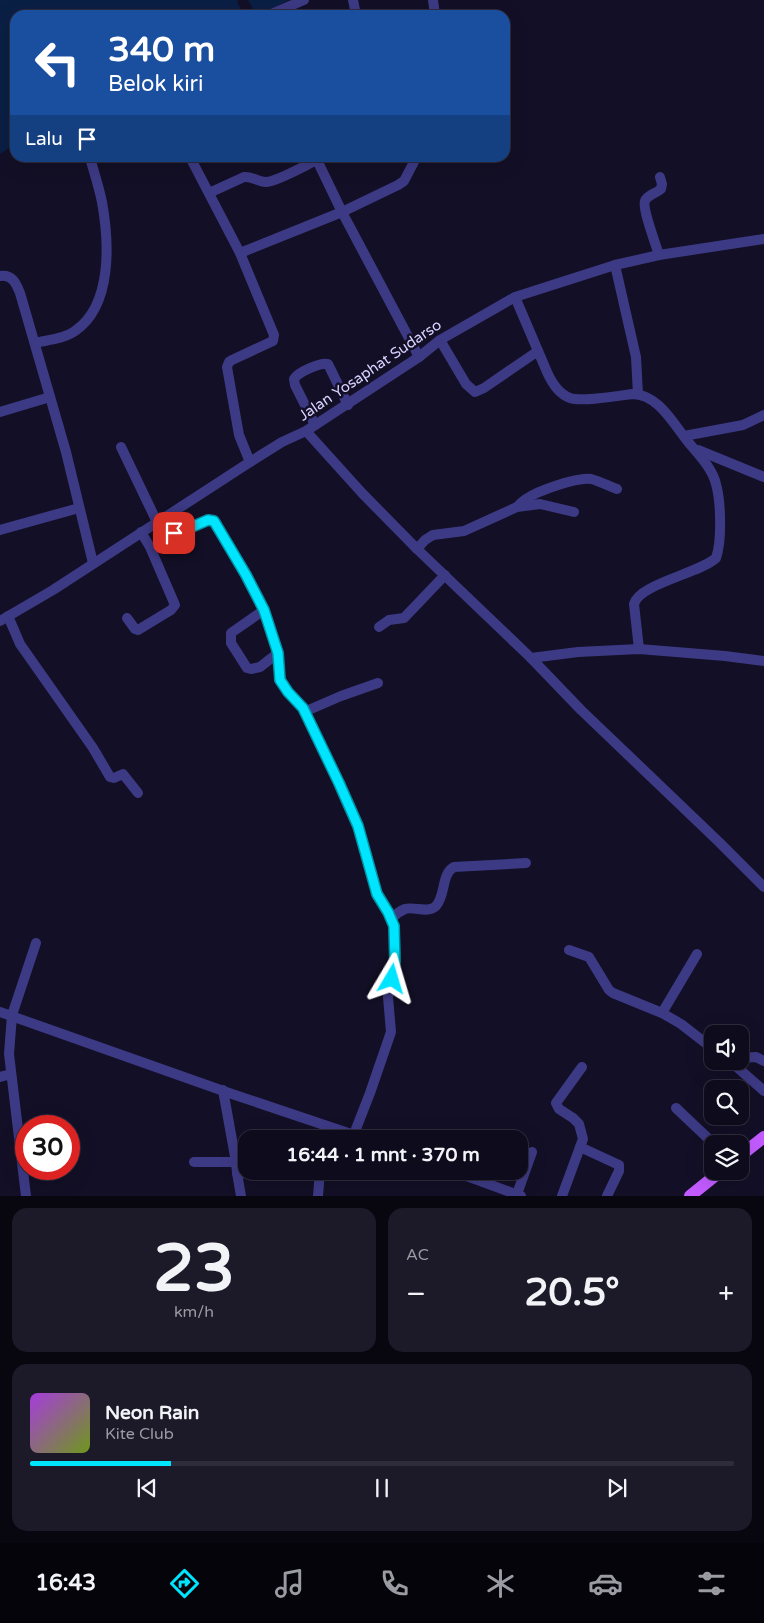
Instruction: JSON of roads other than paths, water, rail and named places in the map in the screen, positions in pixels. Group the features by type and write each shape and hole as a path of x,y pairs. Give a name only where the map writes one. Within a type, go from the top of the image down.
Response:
{"main road":[{"path":"749,1149 764,1137"},
{"path":"690,1196 709,1180"}],"street":[{"path":"281,10 304,0"},
{"path":"35,343 65,336 76,331 93,311 101,294 106,271 106,227 102,200 91,162"},
{"path":"193,162 240,253 274,337 273,341 232,360 227,367 239,435 250,462"},
{"path":"209,193 249,176 260,181 269,182 310,162"},
{"path":"317,162 419,358"},
{"path":"240,253 342,212 398,185 404,181 414,162"},
{"path":"659,255 647,219 645,203 648,198 661,189 660,177"},
{"name":"Jalan Yosaphat Sudarso","path":"9,623 93,563 145,539 161,520 199,495 282,442 306,431 348,405 419,358 440,340 515,297 614,264 764,239"},
{"path":"614,264 636,357 638,394"},
{"path":"0,276 10,277 15,282 20,293 66,452 93,563"},
{"path":"515,297 550,380 562,393 568,397 582,399 638,394 650,400 672,418 712,474 716,484 720,535 717,555 709,563 665,581 637,598 634,604 639,649"},
{"path":"440,340 466,384 474,392 484,388 538,351"},
{"path":"315,424 295,385 296,377 300,373 326,363 331,368 348,405"},
{"path":"0,412 50,397"},
{"path":"684,436 743,425 764,415"},
{"path":"306,431 362,493 417,549 764,887"},
{"path":"121,447 161,520 175,533 208,520 214,521 246,575 264,610 278,653 280,680 304,712 339,783 358,826 377,894 394,926 395,962 388,997 390,1032 374,1084 356,1130"},
{"path":"694,449 764,477"},
{"path":"517,507 531,496 559,485 582,480 592,480 617,489"},
{"path":"417,549 425,540 433,535 464,531 517,507 540,504 574,512"},
{"path":"0,530 79,508"},
{"path":"127,618 135,629 139,630 171,610 174,606 173,599 145,539"},
{"path":"379,627 389,620 404,618 445,576"},
{"path":"264,610 231,633 231,643 251,670 260,667 278,653"},
{"path":"9,623 20,644 93,748 110,777 114,778 123,774 138,794"},
{"path":"531,658 578,652 639,649 764,660"},
{"path":"304,712 378,683"},
{"path":"391,918 406,909 428,910 434,908 440,900 448,873 454,867 526,862"},
{"path":"26,1196 9,1054 12,1015 36,943"},
{"path":"569,950 589,957 609,990 613,993 662,1012 704,1042"},
{"path":"662,1012 696,954"},
{"path":"0,1012 340,1130"},
{"path":"749,1057 756,1057 764,1061"},
{"path":"562,1196 583,1139 579,1124 559,1109 556,1103 582,1067"},
{"path":"740,1070 764,1091"},
{"path":"0,1077 11,1074"},
{"path":"231,1093 236,1162 238,1167"},
{"path":"676,1108 704,1135"},
{"path":"580,1147 620,1166 607,1196"},
{"path":"478,1180 519,1195 532,1152"},
{"path":"194,1162 236,1162"},
{"path":"241,1180 241,1196"},
{"path":"318,1196 319,1180"}],"water":[{"path":"0,0 239,0 237,2 241,10 10,10 10,147 0,154"},
{"path":"248,0 289,0 270,10 253,10"}]}
